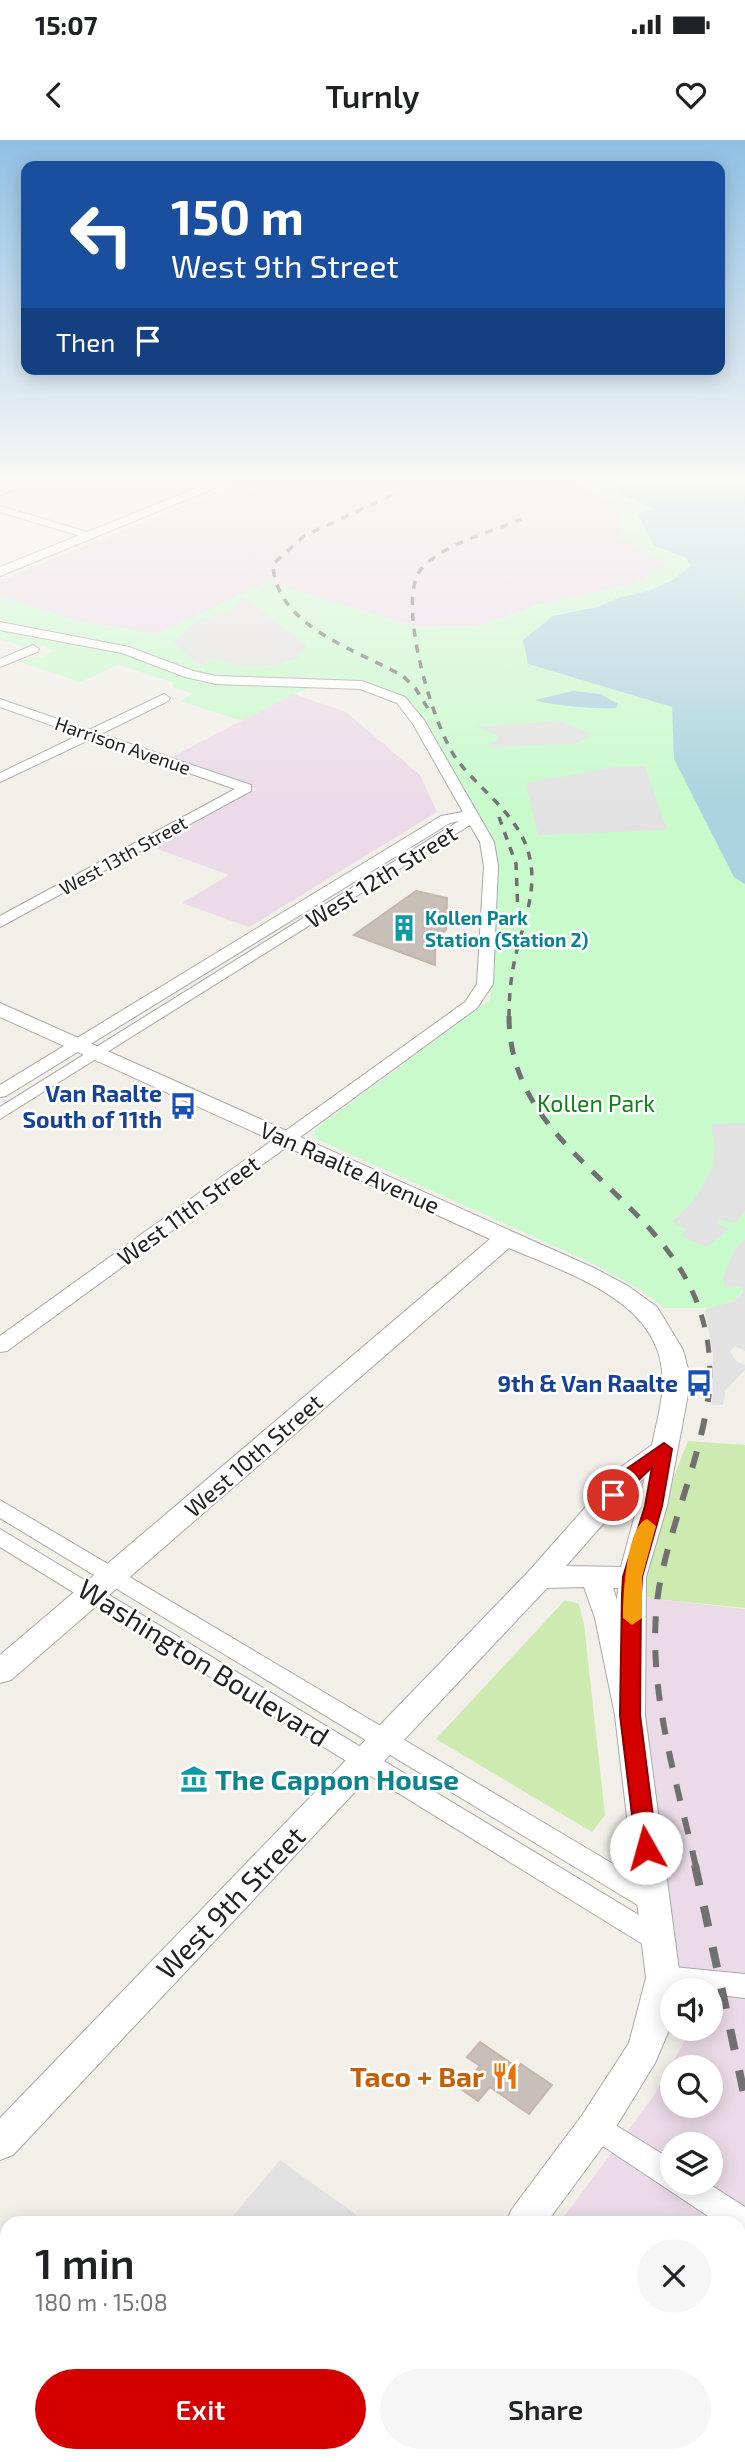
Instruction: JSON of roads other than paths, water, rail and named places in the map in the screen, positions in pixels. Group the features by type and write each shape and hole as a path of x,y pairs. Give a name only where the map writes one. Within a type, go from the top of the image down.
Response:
{"street":[{"path":"0,614 28,624 95,634 140,645 160,661"},
{"path":"0,625 125,650 189,674 216,680 317,681 362,685 385,692 401,700 419,723 472,815"},
{"path":"0,663 33,649"},
{"path":"0,778 164,698"},
{"name":"Harrison Avenue","path":"0,703 246,788"},
{"name":"West 13th Street","path":"0,922 246,788"},
{"name":"West 11th Street","path":"0,1346 451,1021 477,999 485,984 491,866 487,842 472,815"},
{"name":"West 12th Street","path":"0,1092 89,1048 460,828 472,815"},
{"name":"West 12th Street","path":"0,1114 89,1048 446,819 472,815"},
{"name":"Van Raalte Avenue","path":"0,1009 619,1291 649,1313 672,1359 675,1394 664,1449"},
{"name":"West 10th Street","path":"0,1672 506,1238"},
{"path":"630,1715 632,1577 653,1506 664,1449"},
{"name":"West 9th Street","path":"0,2143 376,1751 539,1578 631,1474 664,1449"},
{"name":"Washington Boulevard","path":"0,1508 102,1584 376,1751 658,1940"},
{"name":"Washington Boulevard","path":"0,1537 102,1584"},
{"path":"539,1578 568,1574 596,1579 632,1577"},
{"path":"596,1579 609,1618 630,1715 663,1978"},
{"name":"Washington Boulevard","path":"376,1751 653,1901"},
{"path":"723,1984 745,1986"},
{"path":"529,2216 596,2126 643,2052 652,2030 660,1992"},
{"path":"596,2126 660,2169"},
{"path":"700,2195 733,2216"}],"water":[{"path":"745,589 745,884 734,877 674,759 672,707 528,664 523,640 553,616 597,607 621,597 648,591"},
{"path":"573,691 601,694 618,704 616,708 602,708 535,700"}],"railway":[{"path":"279,589 303,620 322,634 403,676 416,689 430,712"},
{"path":"414,589 412,607 420,664 438,721 457,760 515,825 528,851 531,864 531,890 513,970 509,1016"},
{"path":"499,817 516,864 518,914"},
{"path":"509,1016 518,1071 542,1116 576,1156 653,1232 684,1276 705,1329 709,1392"},
{"path":"696,1867 664,1729 655,1623 664,1563 699,1441 709,1392"},
{"path":"695,1865 745,2098"}],"place":[{"name":"Kollen Park Station (Station 2)","path":"404,928"},
{"name":"Van Raalte South of 11th","path":"183,1106"},
{"name":"9th & Van Raalte","path":"699,1383"},
{"name":"The Cappon House","path":"194,1779"},
{"name":"Taco + Bar","path":"505,2076"}],"park label":[{"name":"Kollen Park","path":"596,1103"}]}
